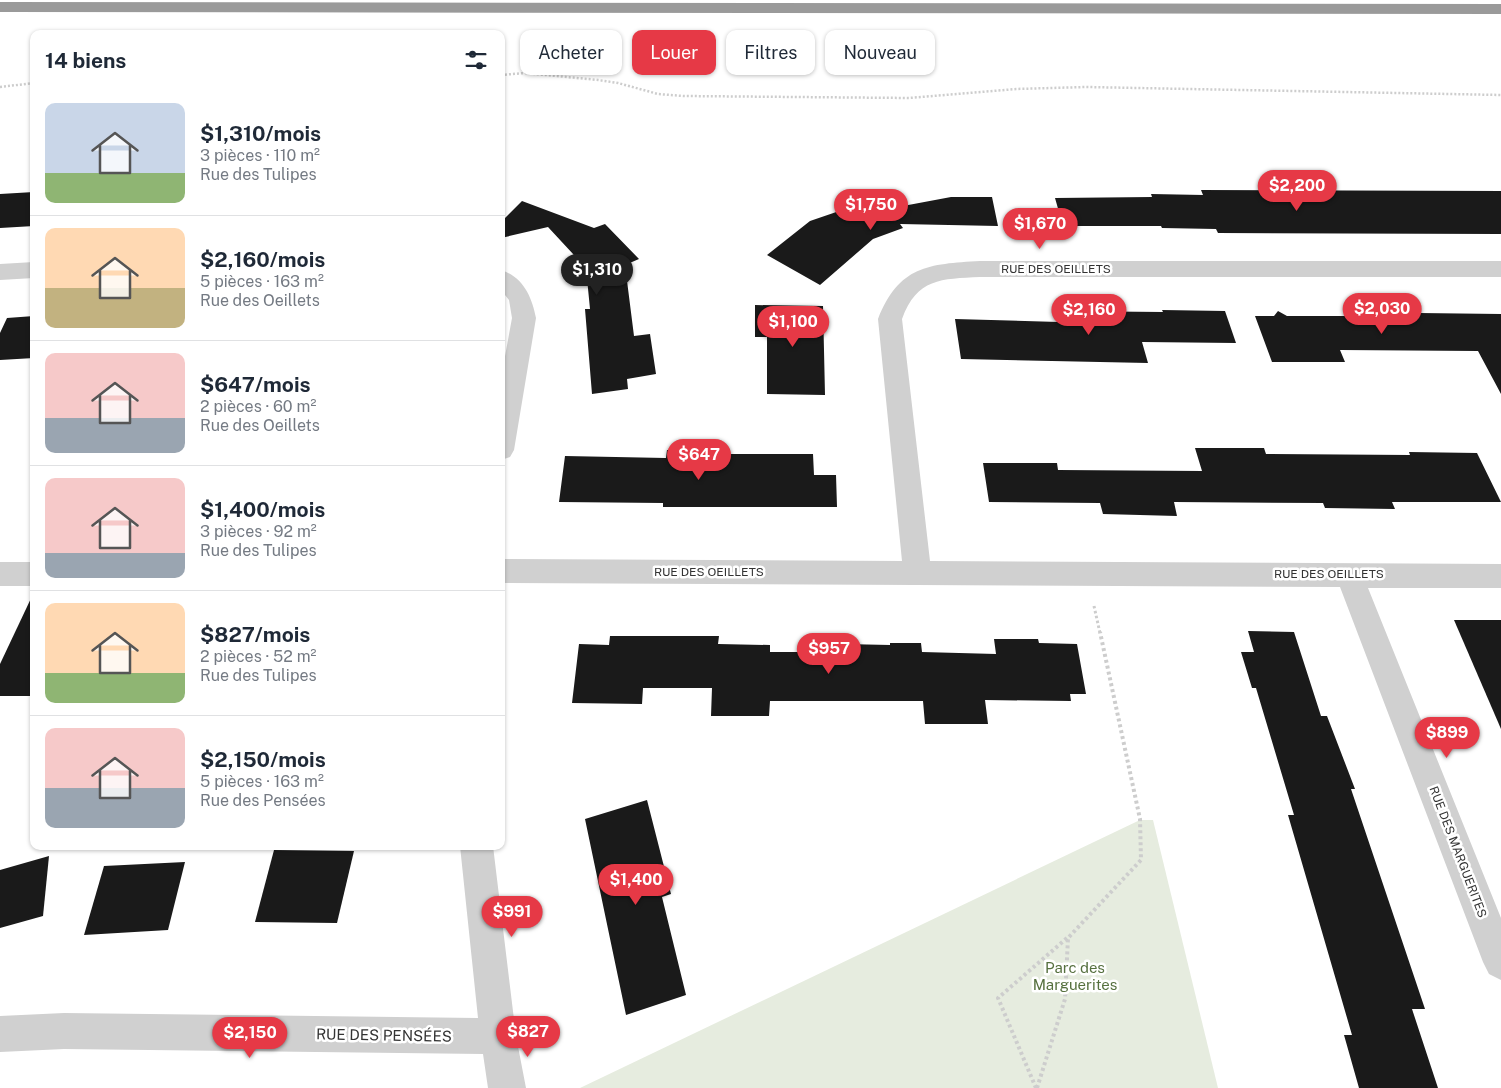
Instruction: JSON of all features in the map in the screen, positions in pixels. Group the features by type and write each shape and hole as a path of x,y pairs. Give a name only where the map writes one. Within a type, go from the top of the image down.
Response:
{"highway":[{"path":"0,7 1501,9"}],"street":[{"name":"RUE DES OEILLETS","path":"917,572 890,319 895,302 904,289 920,279 937,273 980,270 1501,269"},
{"path":"0,272 30,270"},
{"path":"505,281 515,288 522,300 524,318 505,427"},
{"name":"RUE DES OEILLETS","path":"505,571 1501,576"},
{"path":"0,574 30,574"},
{"name":"RUE DES MARGUERITES","path":"1349,574 1501,962"},
{"path":"476,850 498,1036 507,1088"},
{"name":"RUE DES PENSÉES","path":"0,1034 64,1030 498,1036"}],"path":[{"path":"505,75 525,73 598,80 670,96 909,98 1016,89 1086,87 1501,95"},
{"path":"0,87 30,83"},
{"path":"1036,1088 998,998 1068,938 1141,860 1140,820 1088,574"},
{"path":"1036,1088 1065,999 1068,938"}],"green space":[{"name":"Parc des Marguerites","path":"1140,820 1153,820 1218,1088 580,1088"}],"building":[{"path":"1201,190 1501,191 1501,234 1218,233 1216,229 1162,228 1161,226 1063,226 1055,198 1152,197 1151,194 1203,195"},
{"path":"30,192 30,226 0,228 0,194"},
{"path":"951,197 992,197 998,226 900,224 903,228 873,239 820,285 767,255 810,221 848,208 850,210 879,199 887,209"},
{"path":"522,201 594,228 605,224 639,259 625,265 634,336 650,334 656,374 627,379 628,389 592,394 585,309 590,309 586,268 548,227 505,237 505,218"},
{"path":"755,305 823,306 825,395 767,394 767,337 755,337"},
{"path":"1357,309 1417,310 1419,313 1501,314 1501,394 1478,351 1340,350 1345,362 1272,362 1255,316 1274,316 1278,311 1287,316 1360,316"},
{"path":"1162,310 1225,311 1236,343 1142,342 1148,363 961,359 955,319 1059,322 1057,311 1163,312"},
{"path":"30,316 30,358 0,360 0,333 7,318"},
{"path":"1195,448 1264,448 1266,454 1410,455 1409,452 1477,453 1501,502 1392,502 1395,509 1325,508 1323,503 1174,502 1177,516 1103,514 1100,503 989,502 983,463 1057,463 1058,470 1202,471"},
{"path":"667,450 721,451 720,454 813,454 814,475 836,475 837,507 663,507 663,503 559,502 565,456 666,458"},
{"path":"30,600 30,696 0,696 0,664"},
{"path":"1454,620 1501,620 1501,729"},
{"path":"1248,631 1294,632 1321,716 1327,716 1355,789 1351,789 1425,1009 1412,1009 1438,1088 1359,1088 1344,1035 1352,1035 1288,815 1294,815 1256,688 1252,688 1241,652 1254,652"},
{"path":"610,636 719,636 718,644 770,645 770,652 845,652 844,644 890,645 890,643 921,643 922,652 996,654 994,639 1038,639 1039,643 1077,644 1086,694 1070,694 1071,701 985,700 988,724 925,724 923,701 770,701 769,716 711,716 712,688 643,688 642,704 572,703 579,644 609,645"},
{"path":"647,800 671,894 662,897 686,995 626,1015 585,819"},
{"path":"274,850 354,851 337,923 255,922"},
{"path":"49,856 43,916 0,928 0,870"},
{"path":"185,862 168,930 84,935 104,866"}]}
